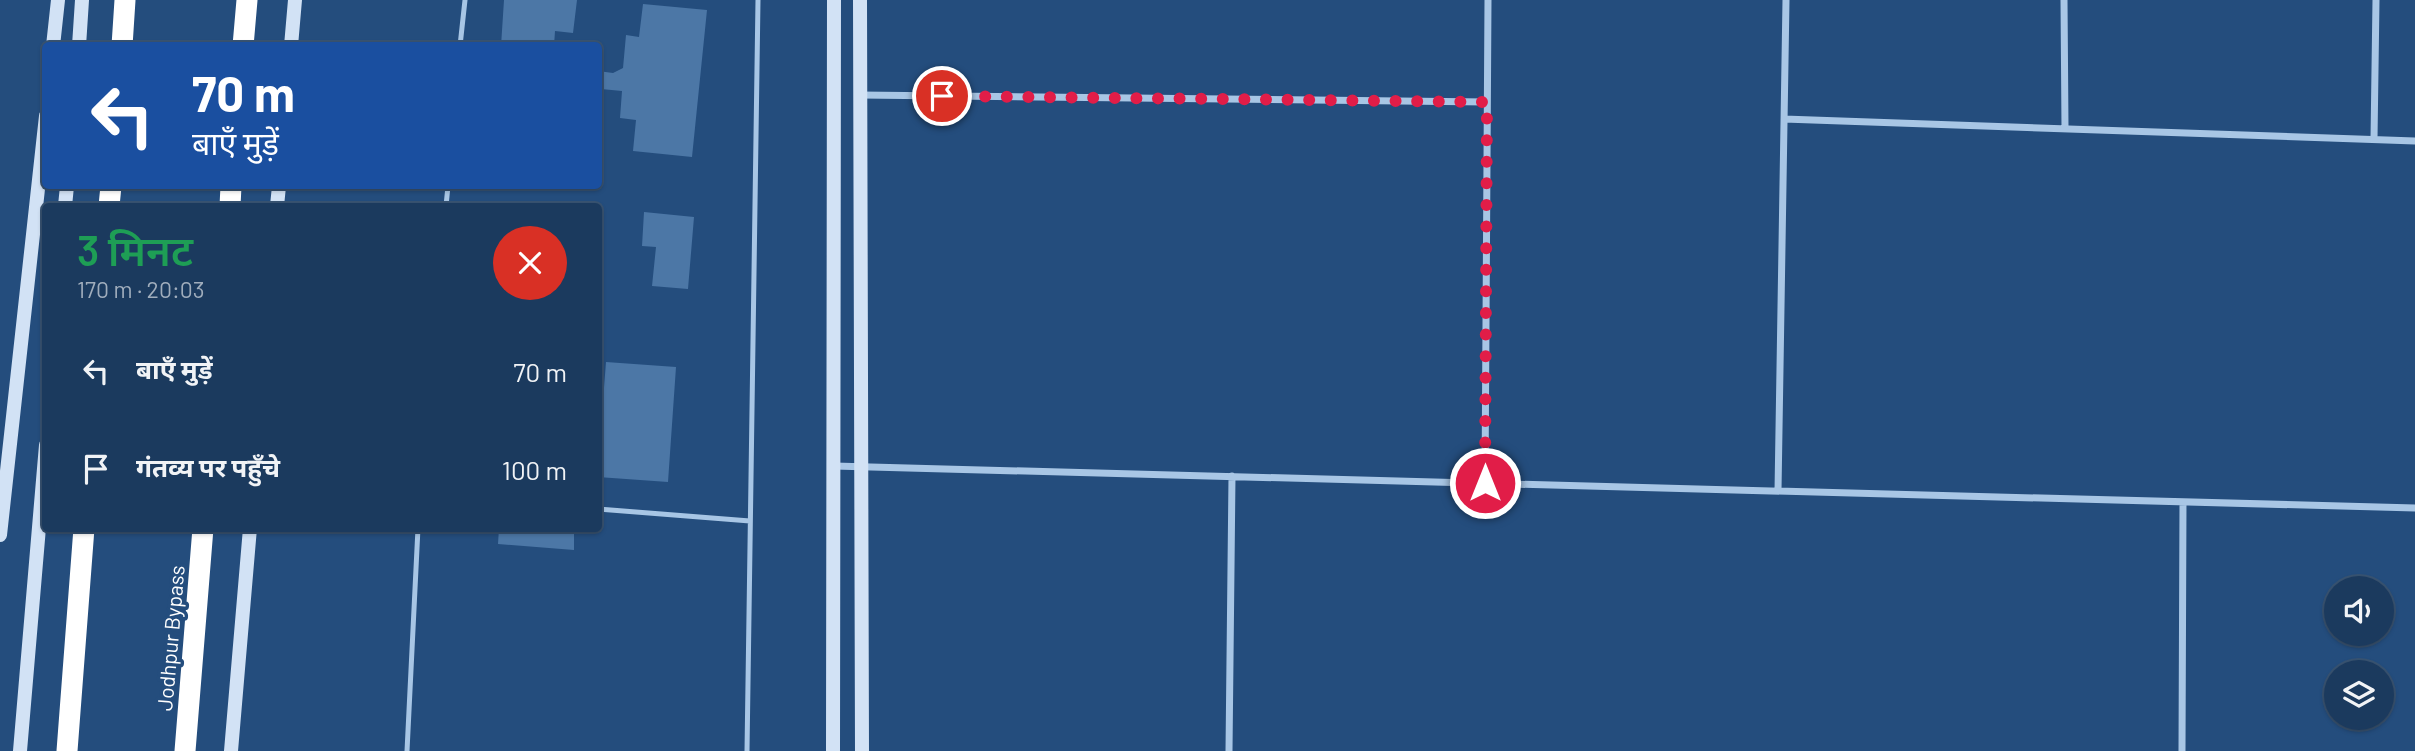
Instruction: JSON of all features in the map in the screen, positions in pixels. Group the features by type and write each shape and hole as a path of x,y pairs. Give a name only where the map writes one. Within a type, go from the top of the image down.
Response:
{"highway":[{"path":"122,42 125,0"},
{"path":"243,42 247,0"},
{"path":"66,751 84,532"},
{"name":"Jodhpur Bypass","path":"185,751 203,532"}],"street":[{"path":"53,42 58,0"},
{"path":"79,42 82,0"},
{"path":"291,42 295,0"},
{"path":"833,751 834,0"},
{"path":"860,0 862,751"},
{"path":"1485,483 1488,0"},
{"path":"1778,491 1786,0"},
{"path":"2064,0 2065,128"},
{"path":"2374,139 2376,0"},
{"path":"860,95 1487,102"},
{"path":"1784,119 2415,141"},
{"path":"0,535 6,420 42,146"},
{"path":"833,466 2415,508"},
{"path":"1229,751 1232,476"},
{"path":"20,751 42,492"},
{"path":"2182,751 2183,502"},
{"path":"231,751 250,532"}],"lane":[{"path":"460,42 465,0"},
{"path":"747,751 758,0"},
{"path":"602,509 750,521"},
{"path":"407,751 418,532"}],"building":[{"path":"504,0 577,0 573,33 555,31 554,42 501,42"},
{"path":"643,4 707,10 692,157 633,151 636,120 620,118 622,91 602,89 602,72 613,73 623,68 626,35 639,37"},
{"path":"644,212 694,217 688,289 652,286 656,247 642,246"},
{"path":"606,362 676,367 668,482 602,477 602,413"},
{"path":"499,532 574,532 574,550 498,544"}],"route":[{"path":"942,96 1487,102 1485,483"}]}
